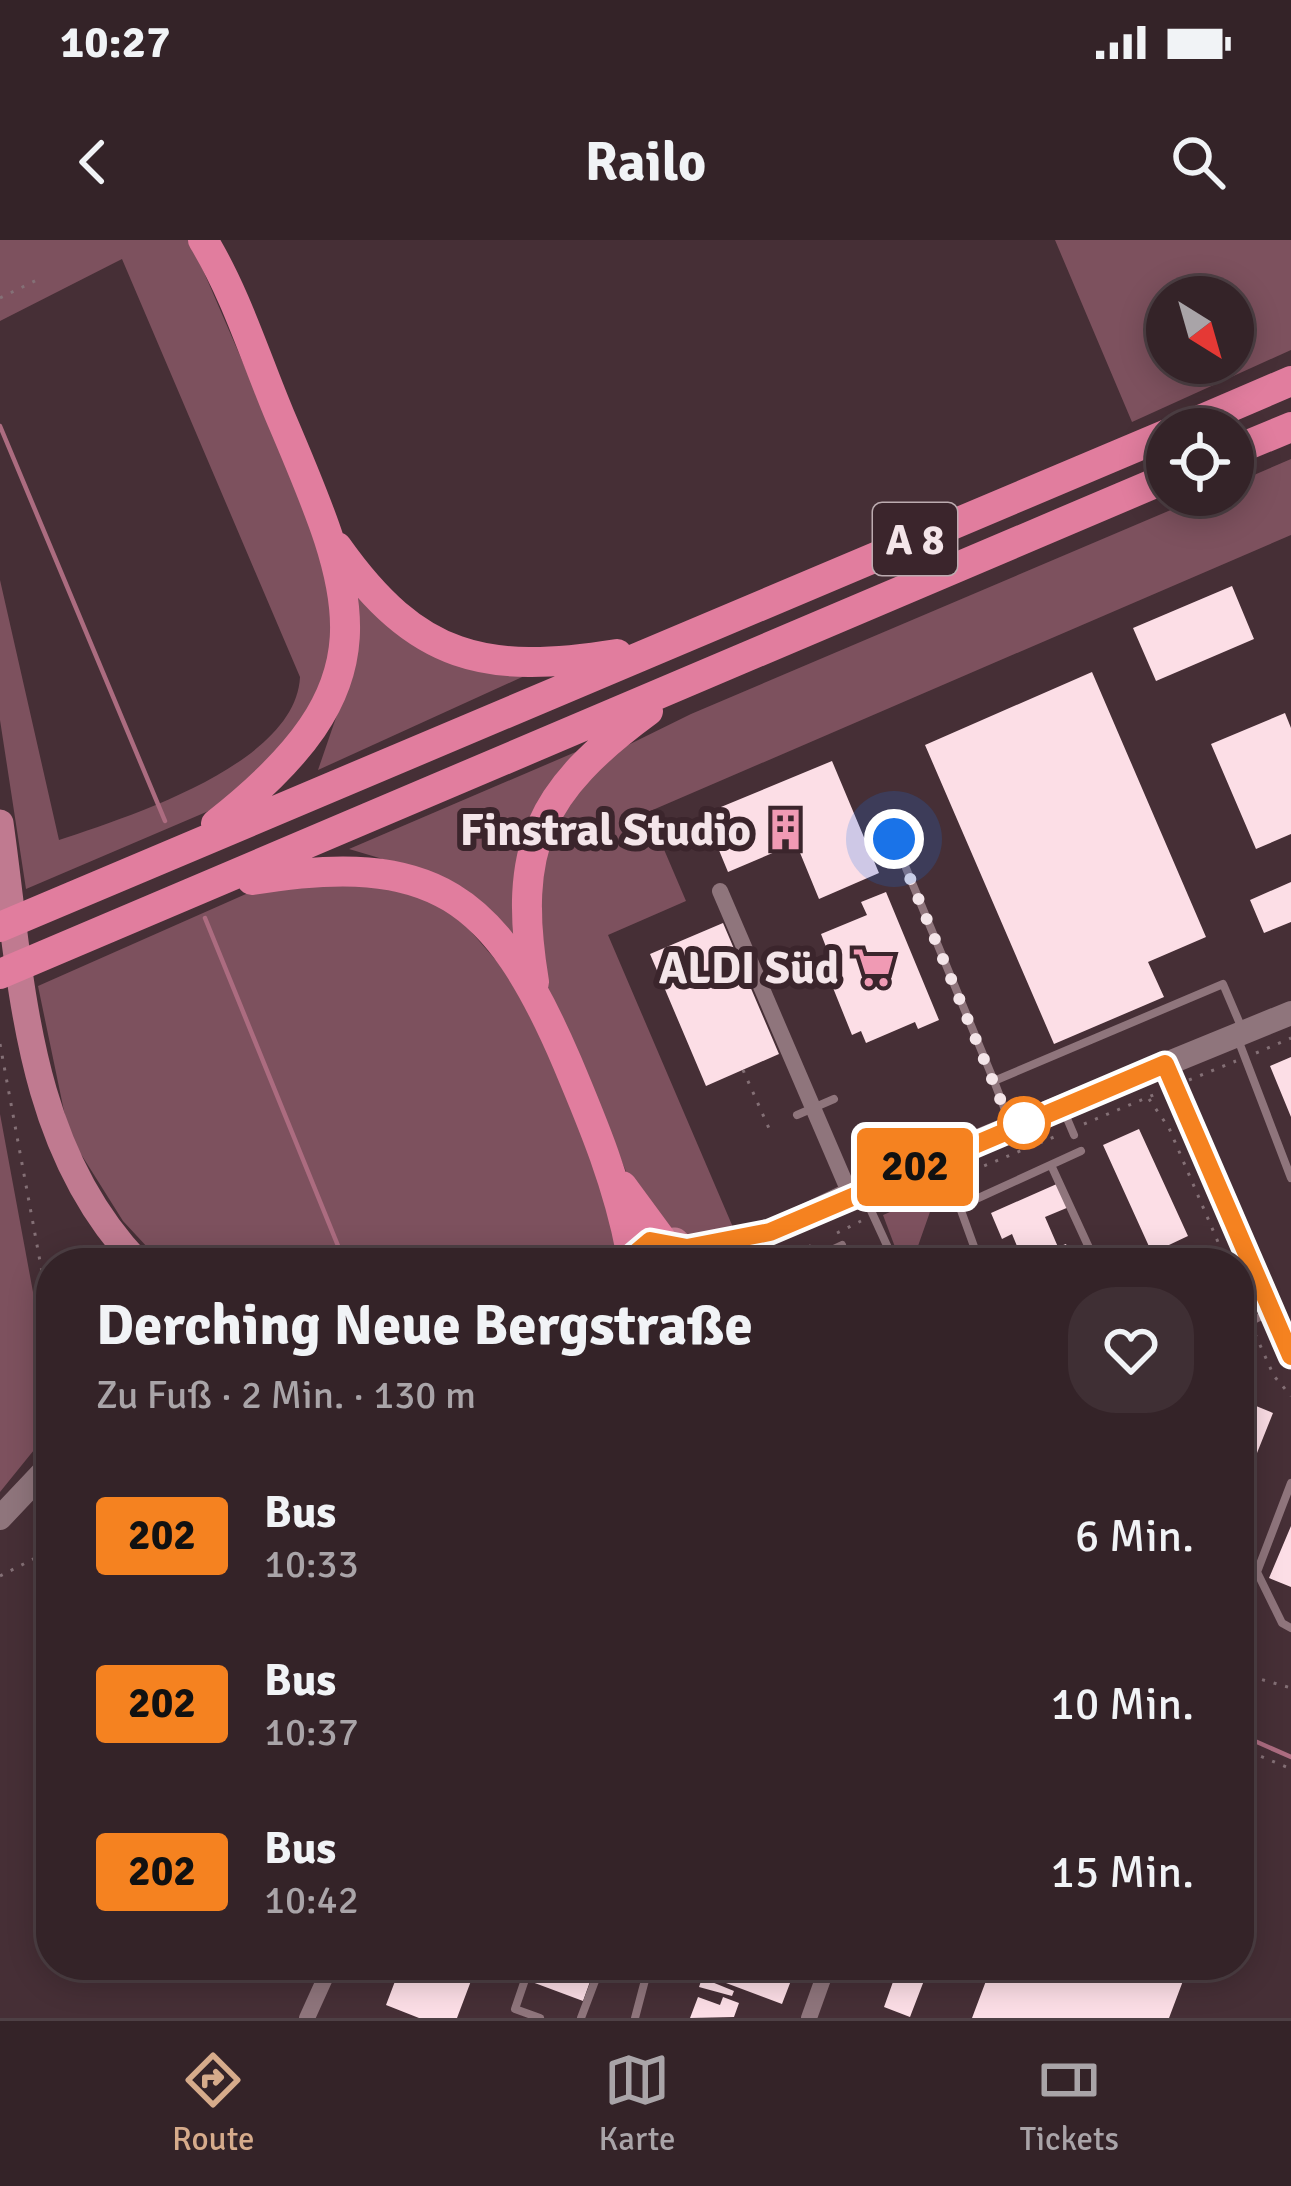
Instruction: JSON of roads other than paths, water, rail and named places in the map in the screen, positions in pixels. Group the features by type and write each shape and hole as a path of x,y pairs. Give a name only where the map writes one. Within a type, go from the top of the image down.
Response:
{"highway":[{"path":"182,850 284,767 322,717 337,679 344,633 334,542 203,240"},
{"path":"1228,408 1291,381"},
{"path":"1254,442 1291,427"},
{"name":"A 8","path":"0,927 1146,443"},
{"name":"A 8","path":"0,974 1146,487"},
{"path":"334,542 400,618 475,658 551,663 663,647"},
{"path":"627,1248 616,1177 536,988 524,898 544,819 587,759 688,682"},
{"path":"199,888 326,867 401,876 425,884 470,911 536,988"},
{"path":"616,1177 680,1248"}],"main road":[{"path":"2,837 40,1093 64,1158 122,1248"}],"street":[{"path":"720,891 759,982 805,1112 856,1192"},
{"path":"748,1248 770,1232 856,1192 1291,1013"},
{"path":"1165,1064 1241,1248"},
{"path":"692,1248 770,1232"},
{"path":"1254,1279 1291,1356"},
{"path":"0,1518 36,1480"},
{"path":"307,2018 324,1980"},
{"path":"809,2018 823,1980"}],"lane":[{"path":"894,839 1012,1128"},
{"path":"759,982 798,965"},
{"path":"994,1081 1223,984 1291,1178"},
{"path":"805,1112 833,1100"},
{"path":"1063,1108 1074,1135"},
{"path":"963,1205 1081,1151"},
{"path":"941,1156 976,1248"},
{"path":"1051,1165 1089,1248"},
{"path":"856,1192 887,1248"},
{"path":"836,1248 842,1245"},
{"path":"1254,1320 1268,1313"},
{"path":"1291,1483 1257,1572 1282,1623 1291,1628"},
{"path":"525,1980 514,2009 541,2018"},
{"path":"581,2018 595,1980"},
{"path":"634,2018 645,1980"}],"waterway":[{"path":"0,426 165,821"},
{"path":"205,918 339,1248"},
{"path":"1254,1741 1291,1757"}],"place":[{"name":"Finstral Studio","path":"785,829"},
{"name":"ALDI Süd","path":"873,967"}]}
